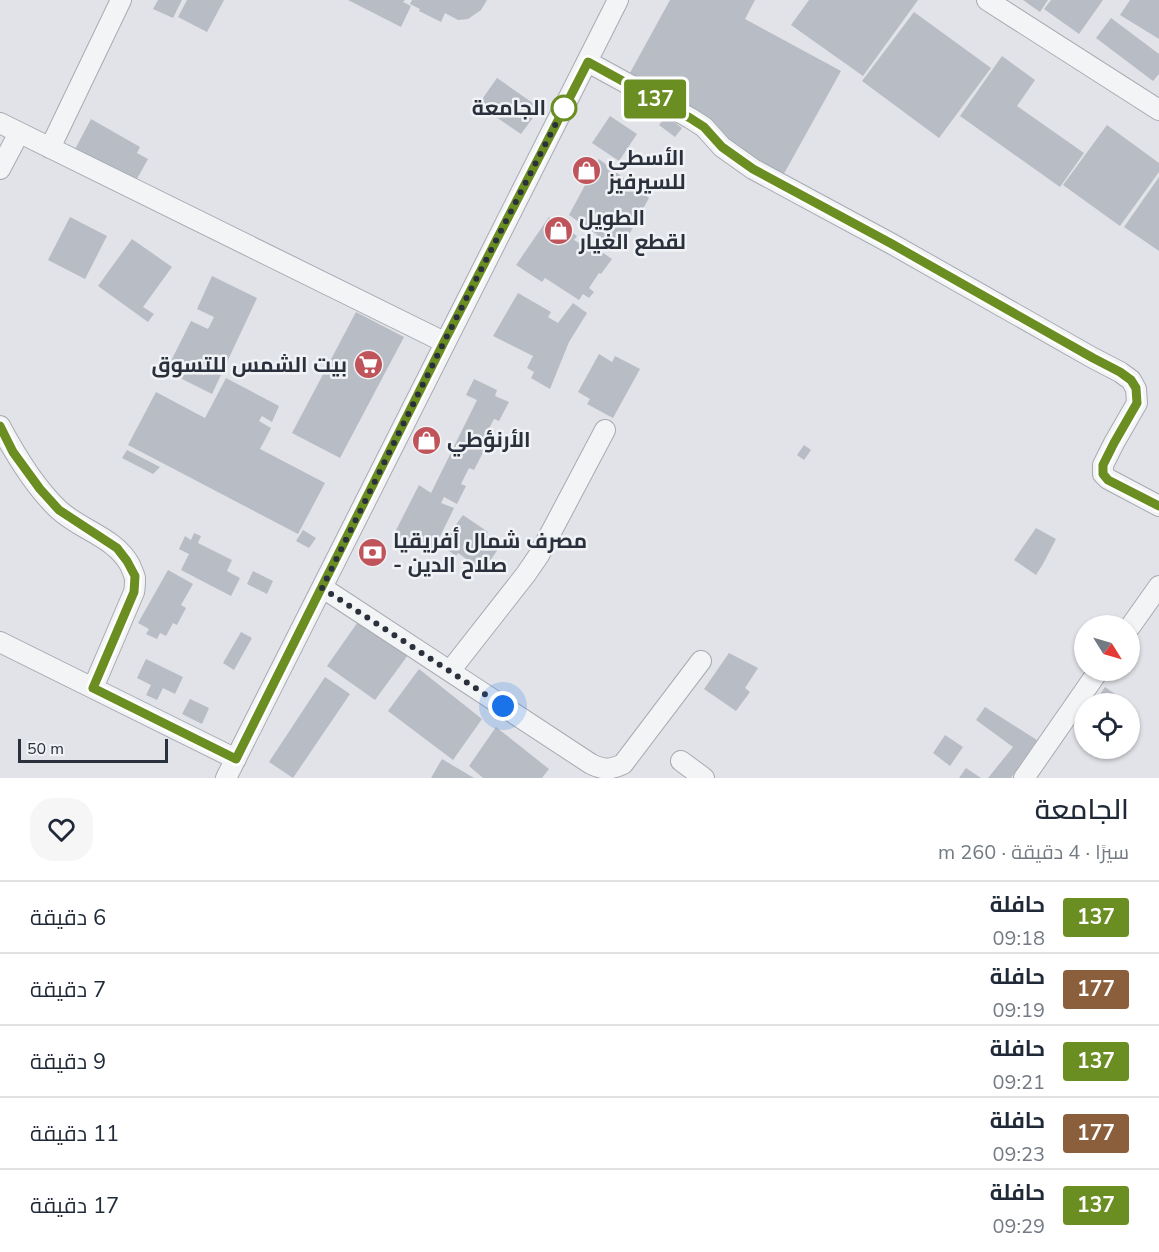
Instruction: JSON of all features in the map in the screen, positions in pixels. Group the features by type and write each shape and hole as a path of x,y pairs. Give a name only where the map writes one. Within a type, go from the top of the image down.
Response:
{"street":[{"path":"50,148 121,0"},
{"path":"226,778 618,0"},
{"path":"987,0 1159,110"},
{"path":"588,62 704,127 728,152 753,169 892,244 1131,380 1136,388 1137,403 1106,458 1103,474 1108,480 1159,506"},
{"path":"0,123 444,342"},
{"path":"0,169 19,133"},
{"path":"0,426 13,452 40,489 59,510 117,548 135,576 134,592 93,688"},
{"path":"450,671 539,555 605,430"},
{"path":"1138,615 1159,585"},
{"path":"322,588 598,768 615,768 623,764 701,661"},
{"path":"0,642 236,759"},
{"path":"1024,778 1091,681"},
{"path":"681,761 704,778"}],"building":[{"path":"158,0 182,0 173,18 153,9"},
{"path":"187,0 224,0 207,32 178,17"},
{"path":"348,0 405,0 403,2 411,6 401,27"},
{"path":"412,0 487,0 481,10 468,19 458,20 445,13 441,22 419,11 420,9 410,4"},
{"path":"670,0 755,0 745,19 841,71 781,179 620,91"},
{"path":"809,0 918,0 863,76 791,25"},
{"path":"1023,0 1048,0 1040,12"},
{"path":"1051,0 1103,0 1079,34 1044,9"},
{"path":"1130,0 1159,0 1159,39 1120,15"},
{"path":"914,12 991,68 939,138 862,81"},
{"path":"1111,18 1159,54 1159,74 1153,81 1096,38"},
{"path":"1002,56 1035,80 1017,106 1084,153 1060,187 960,116"},
{"path":"497,78 540,108 521,134 478,105"},
{"path":"610,116 637,134 619,161 592,143"},
{"path":"666,116 682,128 675,137 659,125"},
{"path":"91,119 140,147 137,153 148,159 133,186 73,153"},
{"path":"1107,125 1159,163 1159,172 1120,226 1063,185"},
{"path":"599,159 649,198 620,251 569,215"},
{"path":"1159,177 1159,251 1124,227"},
{"path":"70,217 107,236 85,279 48,260"},
{"path":"549,217 577,236 574,240 584,246 587,242 612,259 589,288 594,292 589,298 583,294 579,300 545,278 542,282 516,265"},
{"path":"132,239 172,267 143,307 154,314 148,322 98,286"},
{"path":"212,276 257,298 212,394 166,371 191,321 208,329 214,317 197,309"},
{"path":"518,293 551,312 548,317 558,323 573,303 587,313 569,342 550,389 531,378 534,372 527,368 533,356 493,336"},
{"path":"356,312 404,337 340,458 292,433"},
{"path":"599,354 612,362 615,356 640,369 613,418 587,404 590,399 578,392"},
{"path":"226,378 279,406 272,422 262,416 259,421 271,428 260,449 325,483 298,534 128,445 156,392 205,418"},
{"path":"474,379 497,390 495,396 509,402 499,421 494,419 485,436 490,439 474,470 469,468 461,484 466,486 457,504 444,497 441,503 454,508 431,555 394,534 419,485 431,493 477,400 466,395"},
{"path":"804,445 811,450 804,460 797,455"},
{"path":"127,450 160,467 153,474 122,458"},
{"path":"463,515 488,532 486,535 501,545 483,571 458,553 456,556 441,545"},
{"path":"1036,528 1056,539 1036,575 1014,560"},
{"path":"303,530 316,538 309,548 296,541"},
{"path":"194,533 201,536 198,543 232,560 227,571 240,578 231,596 181,570 189,554 179,549 185,536 191,540"},
{"path":"168,570 193,584 181,605 186,608 177,625 173,623 166,636 160,633 157,639 146,634 149,629 138,623"},
{"path":"253,571 273,581 267,594 247,584"},
{"path":"362,616 411,651 375,700 327,666"},
{"path":"241,632 252,638 234,670 223,663"},
{"path":"729,653 758,668 745,688 750,692 736,711 704,689"},
{"path":"146,659 183,677 175,694 163,688 157,700 146,695 151,685 137,678"},
{"path":"419,669 482,719 453,760 388,711"},
{"path":"325,677 350,694 293,778 269,762"},
{"path":"1105,687 1114,693 1101,693"},
{"path":"190,699 209,708 202,724 182,714"},
{"path":"985,707 1037,740 1011,778 988,778 1013,747 976,720"},
{"path":"496,727 549,769 542,778 483,778 469,766"},
{"path":"945,735 963,747 950,766 933,753"},
{"path":"442,759 474,778 431,778"},
{"path":"966,768 981,778 959,778"}],"bus line":[{"name":"137","path":"0,426 13,452 40,489 59,510 117,548 135,576 134,592 93,688 236,759 444,342 588,62 704,127 722,147 753,169 892,244 1131,380 1136,388 1137,403 1103,465 1103,474 1108,480 1159,506"}],"place":[{"name":"الجامعة","path":"564,108"},
{"name":"الأسطى للسيرفيز","path":"587,170"},
{"name":"الطويل لقطع الغيار","path":"558,230"},
{"name":"بيت الشمس للتسوق","path":"368,365"},
{"name":"الأرنؤطي","path":"426,440"},
{"name":"مصرف شمال أفريقيا - صلاح الدين","path":"372,553"}],"route":[{"path":"503,706 322,588 567,102 564,108"}]}
